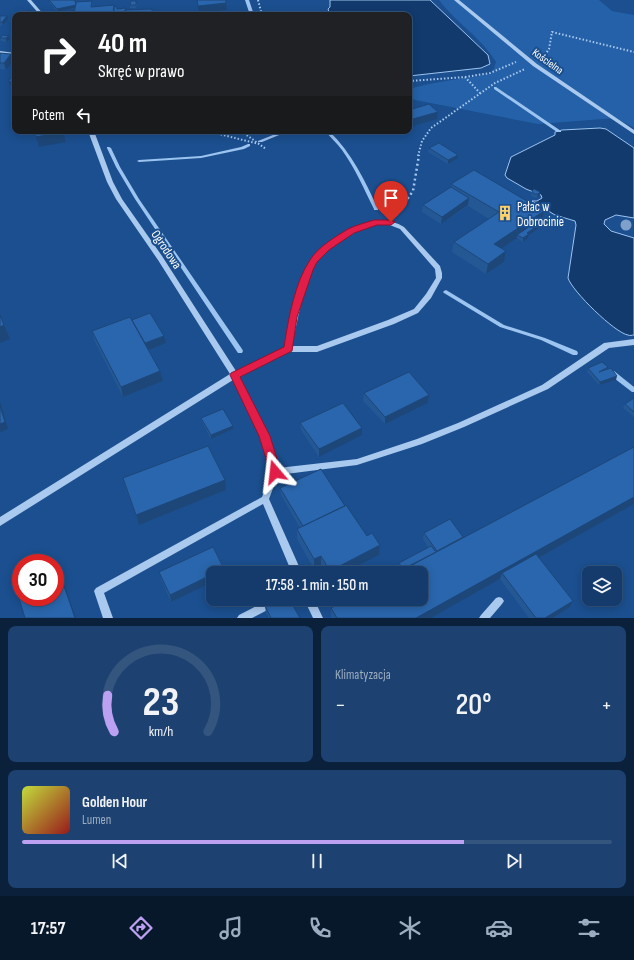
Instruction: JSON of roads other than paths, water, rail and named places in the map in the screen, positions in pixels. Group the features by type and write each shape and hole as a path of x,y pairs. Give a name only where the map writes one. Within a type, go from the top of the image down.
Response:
{"street":[{"path":"29,0 39,12"},
{"name":"Kościelna","path":"456,0 535,65 634,132"},
{"path":"0,52 12,54"},
{"name":"Ogrodowa","path":"92,134 110,182 119,199 160,258 234,375 264,436 275,472"},
{"path":"0,522 234,375 288,349 317,349 392,322 416,310 429,296 439,278 438,268 402,228 391,222 377,222 352,231 326,248 314,260 308,270 293,317 288,349"},
{"path":"108,618 99,591 265,499 275,472 357,462 419,442 545,387 607,345 634,342"},
{"path":"265,499 294,566"},
{"path":"484,618 499,601"},
{"path":"242,618 266,606"},
{"path":"312,606 318,618"}],"waterway":[{"path":"247,0 251,12"},
{"path":"495,88 559,131"},
{"path":"260,141 279,134"},
{"path":"330,134 343,148 361,178 376,209"},
{"path":"139,161 201,157 242,148 248,145"},
{"path":"109,148 118,167 137,199 240,351"},
{"path":"446,292 502,326 543,339 575,353"},
{"path":"612,373 634,390"}],"place":[{"name":"Pałac w Dobrocinie","path":"505,213"}]}
